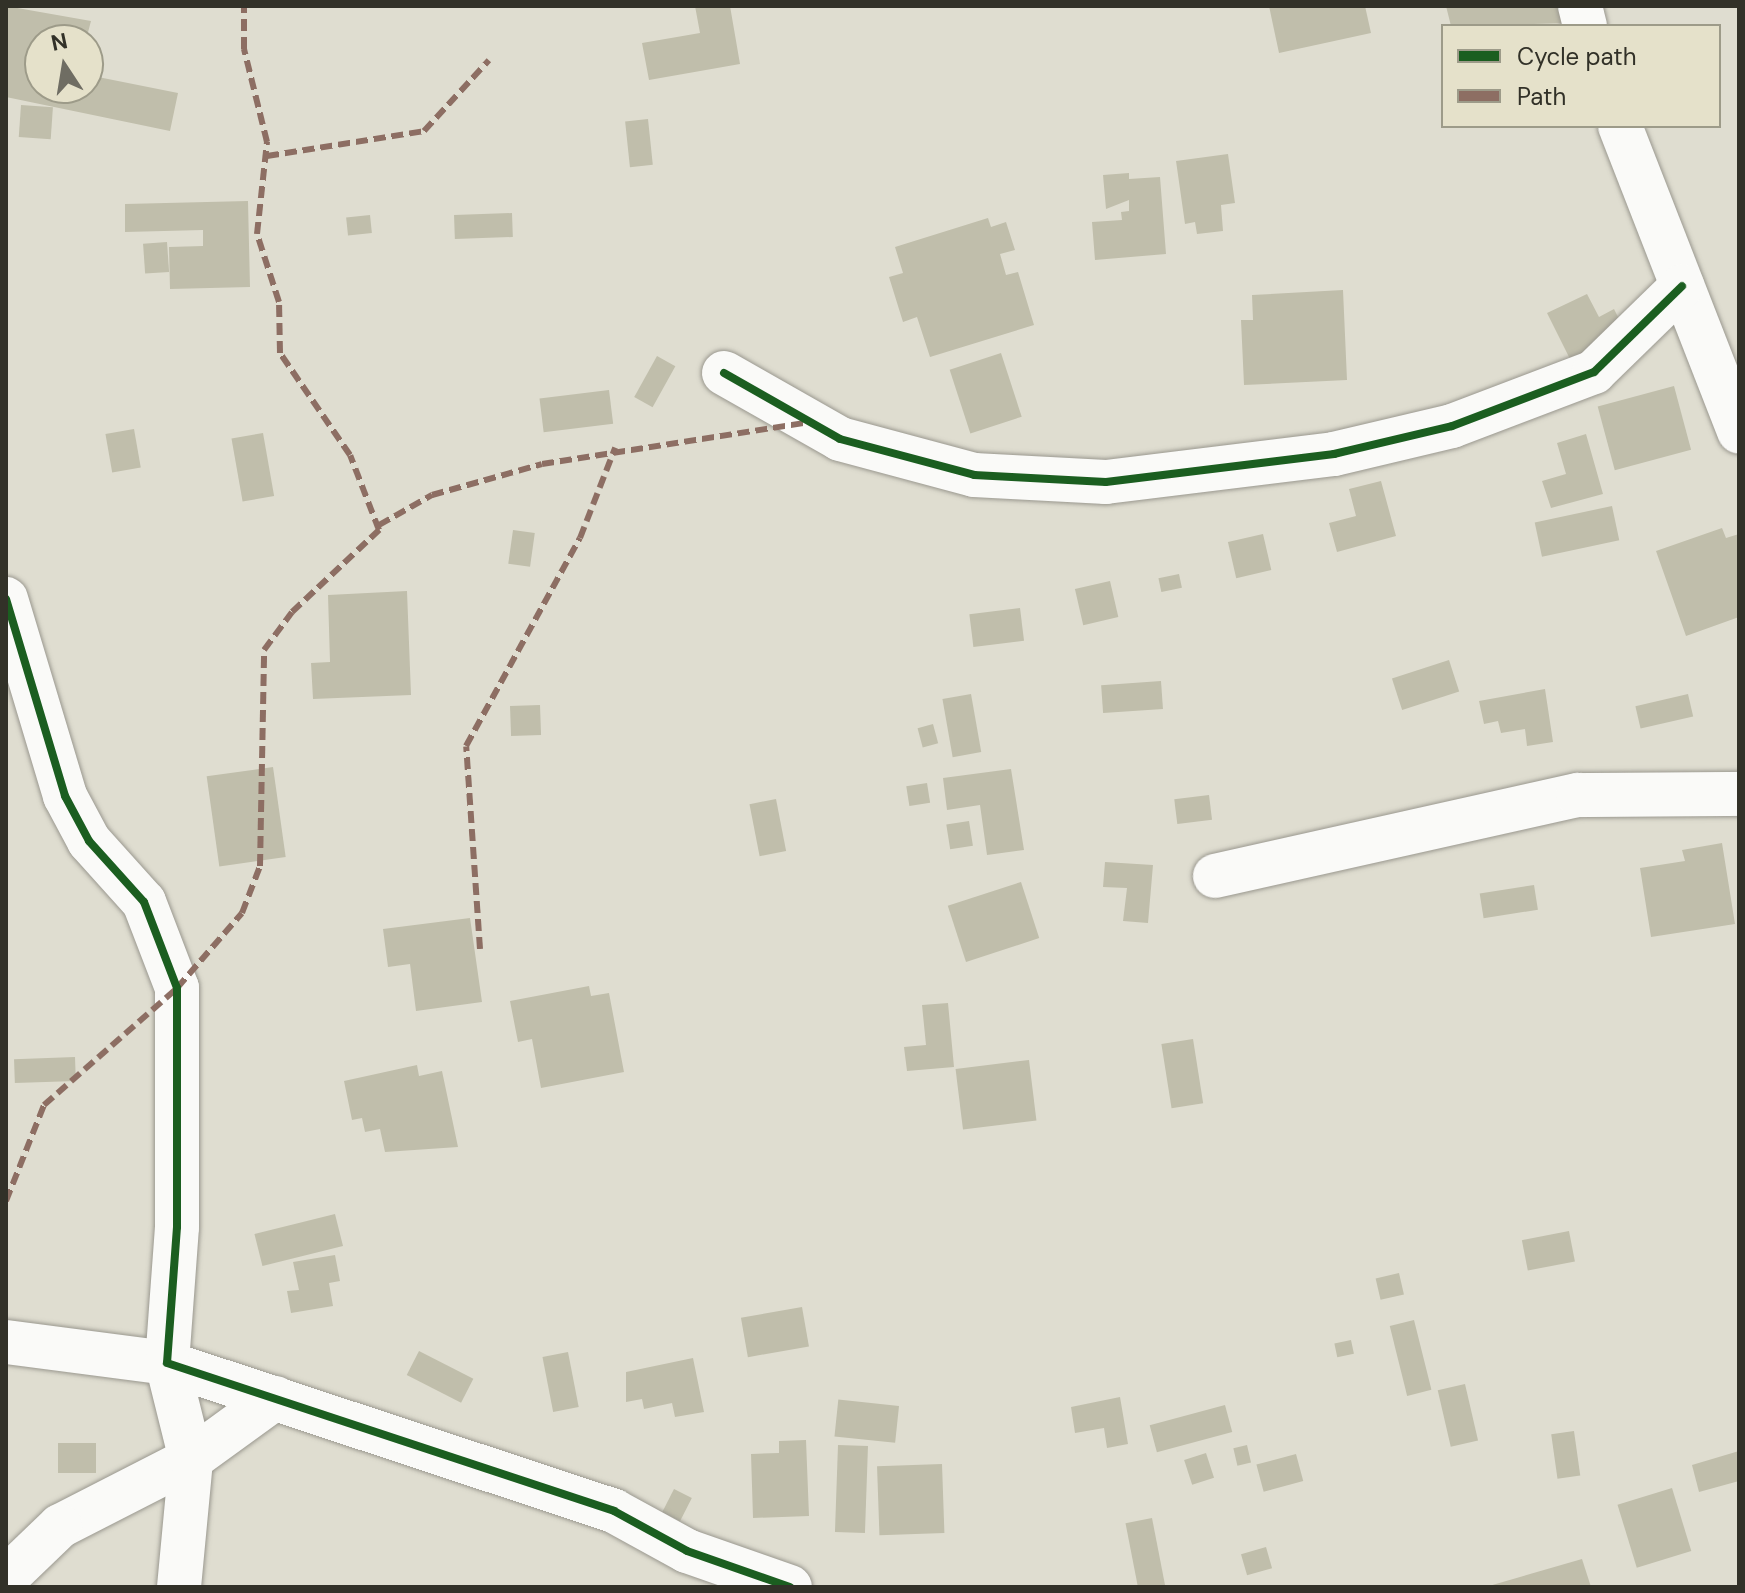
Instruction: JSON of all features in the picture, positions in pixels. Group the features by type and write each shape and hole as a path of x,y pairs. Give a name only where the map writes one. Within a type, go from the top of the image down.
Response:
{"street":[{"path":"1621,128 1739,432"},
{"path":"724,373 840,439 974,475 1106,482 1334,454 1452,426 1594,372 1682,286"},
{"path":"6,599 65,796 89,841 144,902 177,988 177,1227 167,1363 191,1459 179,1587"},
{"path":"1215,876 1578,795 1739,794"},
{"path":"6,1342 167,1363 614,1511 687,1551 790,1587"},
{"path":"6,1578 60,1526 191,1459 275,1398"}],"building":[{"path":"6,6 91,21 90,24 24,24 24,101 6,97"},
{"path":"695,6 730,6 740,64 649,80 642,43 700,33"},
{"path":"1269,6 1365,6 1371,33 1279,53"},
{"path":"1446,6 1568,6 1571,23 1531,24 1450,24"},
{"path":"104,78 178,93 170,131 40,104 104,104"},
{"path":"21,105 53,107 51,139 19,137"},
{"path":"648,119 653,165 630,167 625,121"},
{"path":"1228,154 1235,203 1221,205 1223,231 1197,234 1195,222 1185,224 1176,161"},
{"path":"1129,173 1129,179 1160,177 1166,254 1095,260 1092,222 1122,220 1121,212 1129,211 1129,200 1106,209 1103,175"},
{"path":"248,201 250,287 170,289 169,247 203,246 203,230 125,232 125,204"},
{"path":"512,213 513,237 455,239 454,215"},
{"path":"370,215 372,233 348,235 346,218"},
{"path":"988,218 991,227 1006,222 1015,250 1000,254 1006,275 1018,272 1034,325 930,357 917,317 903,322 889,277 903,273 895,247"},
{"path":"167,242 169,272 145,274 143,244"},
{"path":"1343,290 1347,380 1244,385 1241,320 1253,320 1252,295"},
{"path":"1587,294 1599,317 1614,309 1630,341 1575,369 1547,313"},
{"path":"1001,353 1022,417 970,433 950,370"},
{"path":"657,356 675,366 653,407 634,397"},
{"path":"1674,386 1691,450 1615,470 1598,406"},
{"path":"609,390 613,424 544,432 540,399"},
{"path":"134,429 141,467 112,472 105,434"},
{"path":"263,433 274,496 243,502 231,439"},
{"path":"1586,434 1603,494 1551,508 1542,481 1566,474 1557,443"},
{"path":"1381,481 1396,536 1337,552 1329,523 1356,516 1349,489"},
{"path":"1612,506 1619,540 1542,557 1535,522"},
{"path":"1722,528 1726,538 1739,534 1739,617 1686,636 1656,551"},
{"path":"513,530 535,533 530,567 508,564"},
{"path":"1263,534 1271,570 1236,578 1228,542"},
{"path":"1179,574 1182,588 1161,592 1158,578"},
{"path":"1110,581 1118,617 1083,625 1075,589"},
{"path":"407,591 411,695 313,699 311,663 330,662 328,595"},
{"path":"1020,608 1024,641 973,647 969,614"},
{"path":"1449,660 1459,691 1402,710 1392,679"},
{"path":"1161,681 1163,709 1103,713 1101,685"},
{"path":"1545,689 1553,742 1527,746 1525,729 1501,733 1498,721 1484,724 1479,701"},
{"path":"971,694 981,752 953,757 942,699"},
{"path":"1688,694 1693,716 1641,729 1635,706"},
{"path":"540,705 541,735 511,736 510,706"},
{"path":"933,724 938,743 923,747 918,728"},
{"path":"273,767 286,857 219,866 207,776"},
{"path":"1011,769 1024,850 987,855 980,805 947,810 943,778"},
{"path":"927,783 930,803 909,806 906,786"},
{"path":"1209,795 1212,820 1177,824 1174,799"},
{"path":"776,799 786,851 760,856 749,804"},
{"path":"969,821 973,846 950,849 946,825"},
{"path":"1722,843 1735,924 1651,937 1640,868 1685,861 1682,850"},
{"path":"1105,862 1153,865 1148,923 1123,921 1127,888 1103,887"},
{"path":"1021,882 1039,938 966,962 948,906"},
{"path":"1534,885 1538,910 1484,918 1480,894"},
{"path":"470,918 482,1002 416,1011 410,964 388,967 383,929"},
{"path":"589,986 591,996 609,993 624,1072 541,1088 532,1039 518,1042 510,1001"},
{"path":"948,1003 954,1067 907,1071 904,1047 926,1045 922,1005"},
{"path":"1193,1039 1203,1103 1172,1108 1161,1044"},
{"path":"75,1057 76,1081 15,1083 14,1059"},
{"path":"1029,1060 1036,1121 963,1130 956,1069"},
{"path":"417,1065 419,1076 442,1071 458,1147 385,1152 380,1129 365,1132 362,1118 352,1120 344,1081"},
{"path":"335,1214 343,1246 262,1266 254,1234"},
{"path":"1569,1231 1575,1261 1528,1271 1522,1240"},
{"path":"335,1255 340,1281 329,1283 333,1306 291,1313 287,1291 299,1290 293,1262"},
{"path":"1399,1273 1404,1294 1381,1300 1376,1278"},
{"path":"802,1307 809,1346 748,1357 741,1318"},
{"path":"1414,1320 1431,1390 1407,1396 1390,1326"},
{"path":"1351,1340 1354,1354 1337,1357 1334,1344"},
{"path":"419,1351 473,1379 461,1403 407,1375"},
{"path":"568,1352 579,1407 553,1412 542,1357"},
{"path":"693,1358 704,1412 675,1417 672,1403 644,1409 642,1399 626,1402 626,1372"},
{"path":"1465,1384 1478,1441 1451,1447 1438,1390"},
{"path":"1120,1397 1128,1444 1107,1448 1104,1428 1075,1433 1071,1407"},
{"path":"838,1400 899,1406 895,1443 834,1436"},
{"path":"1225,1405 1232,1432 1157,1452 1150,1425"},
{"path":"1574,1431 1580,1476 1557,1479 1551,1434"},
{"path":"806,1440 809,1516 753,1518 751,1454 779,1453 779,1441"},
{"path":"58,1443 96,1443 96,1473 58,1473"},
{"path":"838,1445 868,1446 865,1533 835,1532"},
{"path":"1247,1445 1251,1463 1237,1466 1233,1448"},
{"path":"1739,1451 1739,1481 1699,1492 1692,1465"},
{"path":"1206,1453 1214,1478 1192,1485 1184,1460"},
{"path":"1296,1454 1303,1481 1264,1492 1256,1465"},
{"path":"942,1464 944,1533 879,1535 877,1466"},
{"path":"1672,1488 1691,1551 1637,1568 1617,1505"},
{"path":"674,1489 692,1498 680,1521 662,1512"},
{"path":"1152,1518 1165,1587 1138,1587 1125,1523"},
{"path":"1266,1547 1272,1568 1247,1575 1241,1554"},
{"path":"1582,1559 1591,1587 1489,1587 1489,1586"}],"marked path":[{"path":"6,1201 44,1105 177,988 242,913 260,866 264,650 292,612 379,530 350,455 280,353 279,302 257,234 267,142 244,49 244,6"},
{"path":"267,156 424,131 489,60"},
{"path":"379,525 432,495 542,464 805,423"},
{"path":"480,949 466,746 580,538 615,448"}],"cycle path":[{"path":"724,373 840,439 974,475 1106,482 1334,454 1452,426 1594,372 1682,286"},
{"path":"6,599 65,796 89,841 144,902 177,988 177,1227 167,1363 614,1511 687,1551 790,1587"}]}
